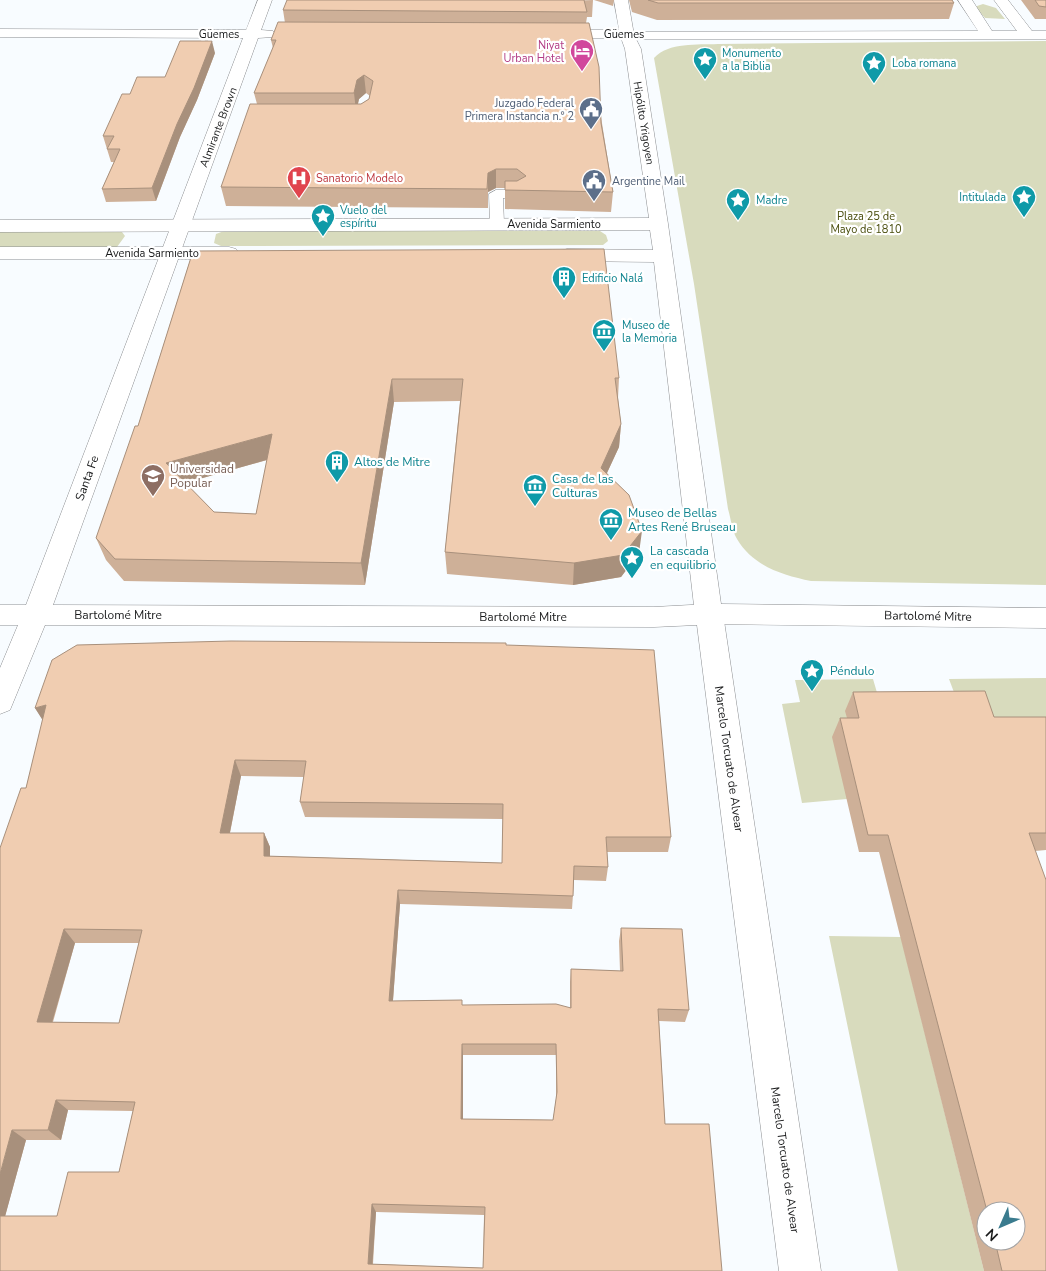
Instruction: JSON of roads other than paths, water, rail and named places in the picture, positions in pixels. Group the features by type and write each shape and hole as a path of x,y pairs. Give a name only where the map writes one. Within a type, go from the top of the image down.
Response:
{"main road":[{"name":"Almirante Brown","path":"169,253 265,0"},
{"name":"Hipólito Yrigoyen","path":"621,0 627,35 633,49 662,252"},
{"path":"965,0 988,35"},
{"path":"1001,0 1028,34"},
{"name":"Güemes","path":"0,33 286,34"},
{"name":"Güemes","path":"541,34 1046,34"},
{"name":"Avenida Sarmiento","path":"0,226 659,224"},
{"path":"549,255 662,252"},
{"name":"Marcelo Torcuato de Alvear","path":"662,252 709,614 800,1271"},
{"name":"Avenida Sarmiento","path":"0,253 251,253"},
{"name":"Santa Fe","path":"0,702 36,614 169,253"},
{"name":"Bartolomé Mitre","path":"0,614 654,617 709,614 1046,618"}],"lane":[{"path":"497,224 496,194 517,194"}],"place":[{"name":"Niyat Urban Hotel","path":"582,72"},
{"name":"Monumento a la Biblia","path":"705,80"},
{"name":"Loba romana","path":"874,84"},
{"name":"Juzgado Federal Primera Instancia n.° 2","path":"591,130"},
{"name":"Sanatorio Modelo","path":"299,199"},
{"name":"Argentine Mail","path":"594,202"},
{"name":"Intitulada","path":"1024,218"},
{"name":"Madre","path":"738,221"},
{"name":"Vuelo del espíritu","path":"323,237"},
{"name":"Edificio Nalá","path":"564,299"},
{"name":"Museo de la Memoria","path":"604,352"},
{"name":"Altos de Mitre","path":"337,483"},
{"name":"Universidad Popular","path":"153,497"},
{"name":"Casa de las Culturas","path":"535,507"},
{"name":"Museo de Bellas Artes René Bruseau","path":"611,541"},
{"name":"La cascada en equilibrio","path":"632,579"},
{"name":"Péndulo","path":"812,692"}],"park label":[{"name":"Plaza 25 de Mayo de 1810","path":"866,222"}]}
